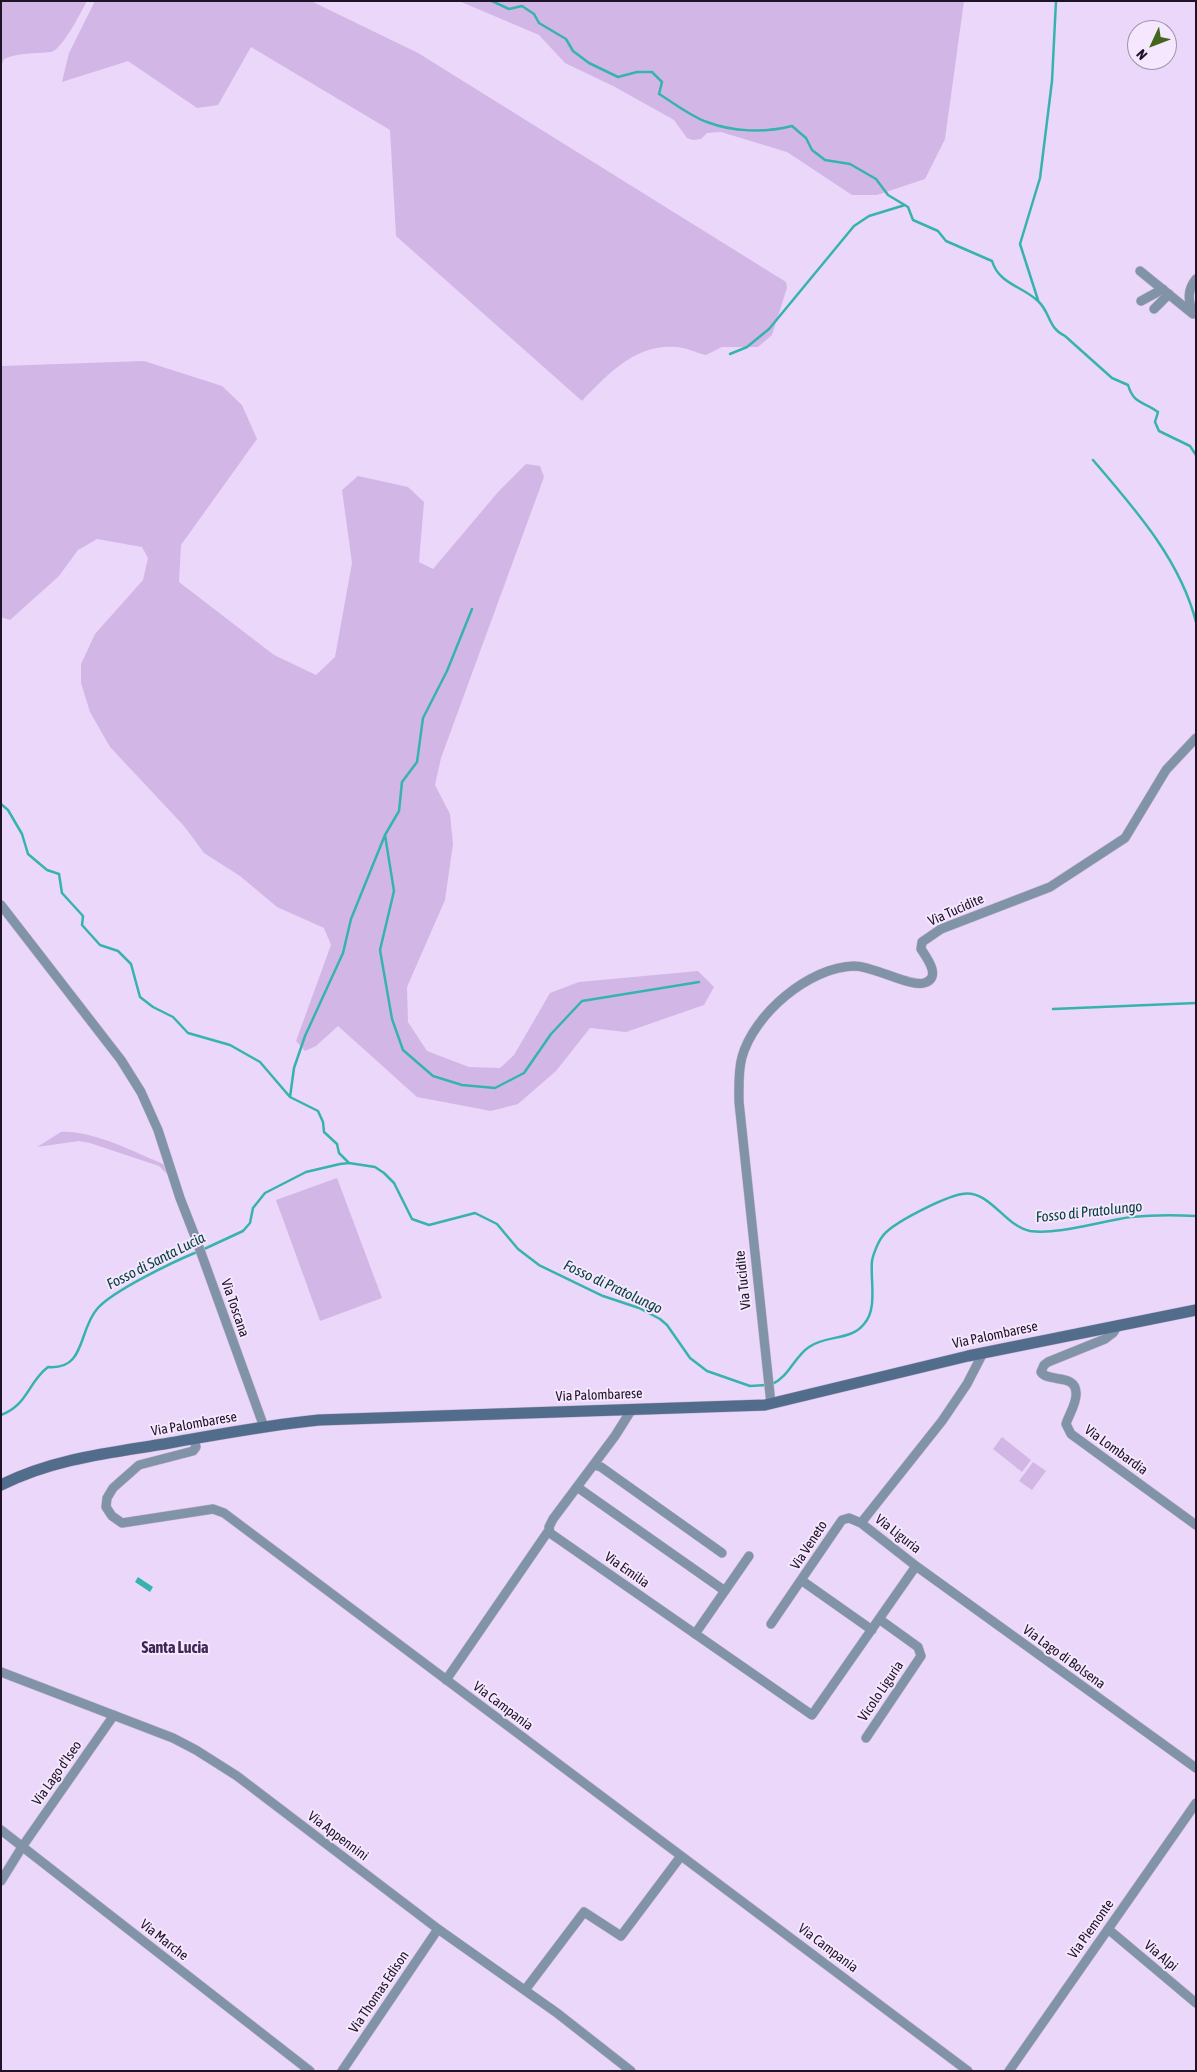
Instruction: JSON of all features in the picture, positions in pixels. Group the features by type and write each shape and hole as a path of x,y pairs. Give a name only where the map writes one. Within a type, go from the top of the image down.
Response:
{"main road":[{"name":"Via Palombarese","path":"1,1484 32,1470 68,1460 264,1427 319,1420 632,1409 770,1399 1196,1310"}],"street":[{"path":"1140,271 1195,315"},
{"path":"1195,315 1188,300 1190,286 1196,279"},
{"path":"1141,301 1166,292"},
{"path":"1154,309 1166,292"},
{"name":"Via Tucidite","path":"770,1399 738,1102 742,1057 753,1033 784,996 819,975 840,968 854,966 867,968 912,984 924,983 931,978 933,971 930,961 920,949 922,942 941,929 1050,887 1125,838 1166,770 1196,738"},
{"name":"Via Toscana","path":"1,905 116,1053 133,1078 158,1130 180,1198 264,1427"},
{"name":"Via Lombardia","path":"1118,1325 1113,1333 1105,1339 1048,1362 1044,1365 1041,1372 1044,1376 1067,1380 1075,1387 1076,1394 1066,1424 1071,1434 1196,1525"},
{"name":"Via Liguria","path":"812,1715 916,1566 861,1523 952,1406 967,1384 983,1353"},
{"path":"446,1680 549,1530 553,1519 615,1436 632,1409"},
{"name":"Via Campania","path":"194,1439 196,1447 193,1451 155,1459 134,1468 108,1496 106,1507 112,1516 122,1522 210,1510 220,1511 968,2071"},
{"path":"594,1465 601,1467 722,1553"},
{"path":"577,1487 725,1591"},
{"name":"Via Veneto","path":"861,1523 849,1518 842,1520 801,1580 872,1630"},
{"name":"Via Emilia","path":"549,1530 553,1536 812,1715"},
{"path":"695,1634 748,1556"},
{"name":"Via Lago di Bolsena","path":"916,1566 1196,1768"},
{"path":"771,1624 801,1580"},
{"name":"Vicolo Liguria","path":"866,1738 921,1656 918,1647 879,1619"},
{"name":"Via Appennini","path":"1,1672 214,1755 237,1776 438,1929 525,1990 631,2071"},
{"name":"Via Lago d'Iseo","path":"1,1880 114,1715"},
{"name":"Via Piemonte","path":"1009,2071 1196,1803"},
{"name":"Via Marche","path":"1,1830 310,2071"},
{"path":"525,1990 584,1912 621,1936 681,1856"},
{"name":"Via Thomas Edison","path":"342,2071 438,1929"},
{"name":"Via Alpi","path":"1108,1929 1196,2003"}],"shaded area":[{"path":"1,1 87,1 71,30 55,50 10,57 4,59 1,66"},
{"path":"95,1 311,1 418,53 786,282 787,288 772,335 758,347 722,347 706,355 679,347 661,347 648,350 612,371 582,401 396,236 390,130 251,47 218,105 197,108 128,61 62,82 69,53"},
{"path":"459,1 964,1 945,139 925,179 877,195 852,195 787,152 721,132 707,133 701,139 693,140 687,138 674,120 615,87 565,63 539,35"},
{"path":"144,361 222,386 242,405 257,439 181,545 179,582 274,655 316,675 335,657 352,563 342,490 358,476 408,487 424,502 419,562 433,569 498,492 526,464 540,466 544,477 441,758 435,785 450,814 453,844 445,900 407,987 408,1022 427,1051 469,1067 500,1068 514,1055 550,993 579,982 698,971 714,987 704,1005 626,1032 590,1028 556,1071 518,1104 491,1111 417,1097 338,1026 316,1046 305,1051 296,1041 331,945 324,928 277,907 240,876 204,853 184,826 110,747 90,712 81,683 81,664 95,634 143,580 148,558 142,547 97,539 78,550 59,576 10,620 1,617 1,366"},
{"path":"61,1132 86,1134 113,1143 163,1164 167,1168 167,1174 159,1166 90,1143 79,1141 37,1147"},
{"path":"337,1178 382,1298 320,1321 276,1200"},
{"path":"1002,1437 1031,1460 1022,1472 993,1449"},
{"path":"1033,1462 1046,1471 1032,1490 1019,1481"},
{"path":"138,1577 153,1587 150,1592 135,1582"}],"waterway":[{"path":"492,1 509,9 522,6 534,14 539,23 566,39 573,51 589,63 618,77 637,72 652,72 662,82 659,94 688,113 717,125 738,130 771,130 792,126 806,138 812,150 825,160 850,164 876,179 888,195 908,207 913,220 938,231 946,241 992,261 995,269 1005,280 1038,301 1059,332 1112,378 1128,385 1136,399 1158,412 1155,422 1159,431 1190,446 1196,455"},
{"path":"1038,300 1020,244 1040,178 1052,81 1056,1"},
{"path":"730,354 747,347 769,329 854,226 869,216 905,205"},
{"path":"1093,460 1154,535 1179,577 1189,599 1196,622"},
{"path":"290,1097 294,1068 305,1036 343,953 351,919 385,835 399,811 402,782 417,762 423,718 447,671 472,609"},
{"path":"1,804 8,810 22,834 28,854 47,870 59,874 62,893 83,916 82,925 100,945 118,951 131,964 140,997 153,1007 173,1017 188,1033 230,1045 260,1062 290,1097 318,1111 323,1122 324,1132 337,1144 339,1153 349,1163"},
{"path":"385,835 394,891 380,950 392,1019 403,1050 433,1076 462,1085 495,1088 524,1073 551,1034 582,1001 699,982"},
{"path":"1053,1009 1196,1003"},
{"name":"Fosso di Pratolungo","path":"202,1250 243,1231 250,1223 253,1208 265,1193 306,1172 349,1163 375,1167 394,1183 412,1219 429,1225 475,1213 497,1224 518,1249 539,1265 603,1296 639,1308 660,1319 667,1325 690,1358 707,1371 750,1386 766,1385"},
{"name":"Fosso di Pratolungo","path":"772,1384 783,1377 799,1356 815,1343 845,1336 859,1329 864,1324 871,1310 872,1261 880,1239 887,1231 919,1211 954,1196 972,1194 981,1197 1021,1228 1041,1232 1131,1217 1196,1216"},
{"name":"Fosso di Santa Lucia","path":"1,1415 17,1405 36,1379 48,1367 60,1366 69,1362 75,1356 91,1318 105,1302 144,1277 197,1252"}],"district":[{"name":"Santa Lucia","path":"175,1648"}]}
